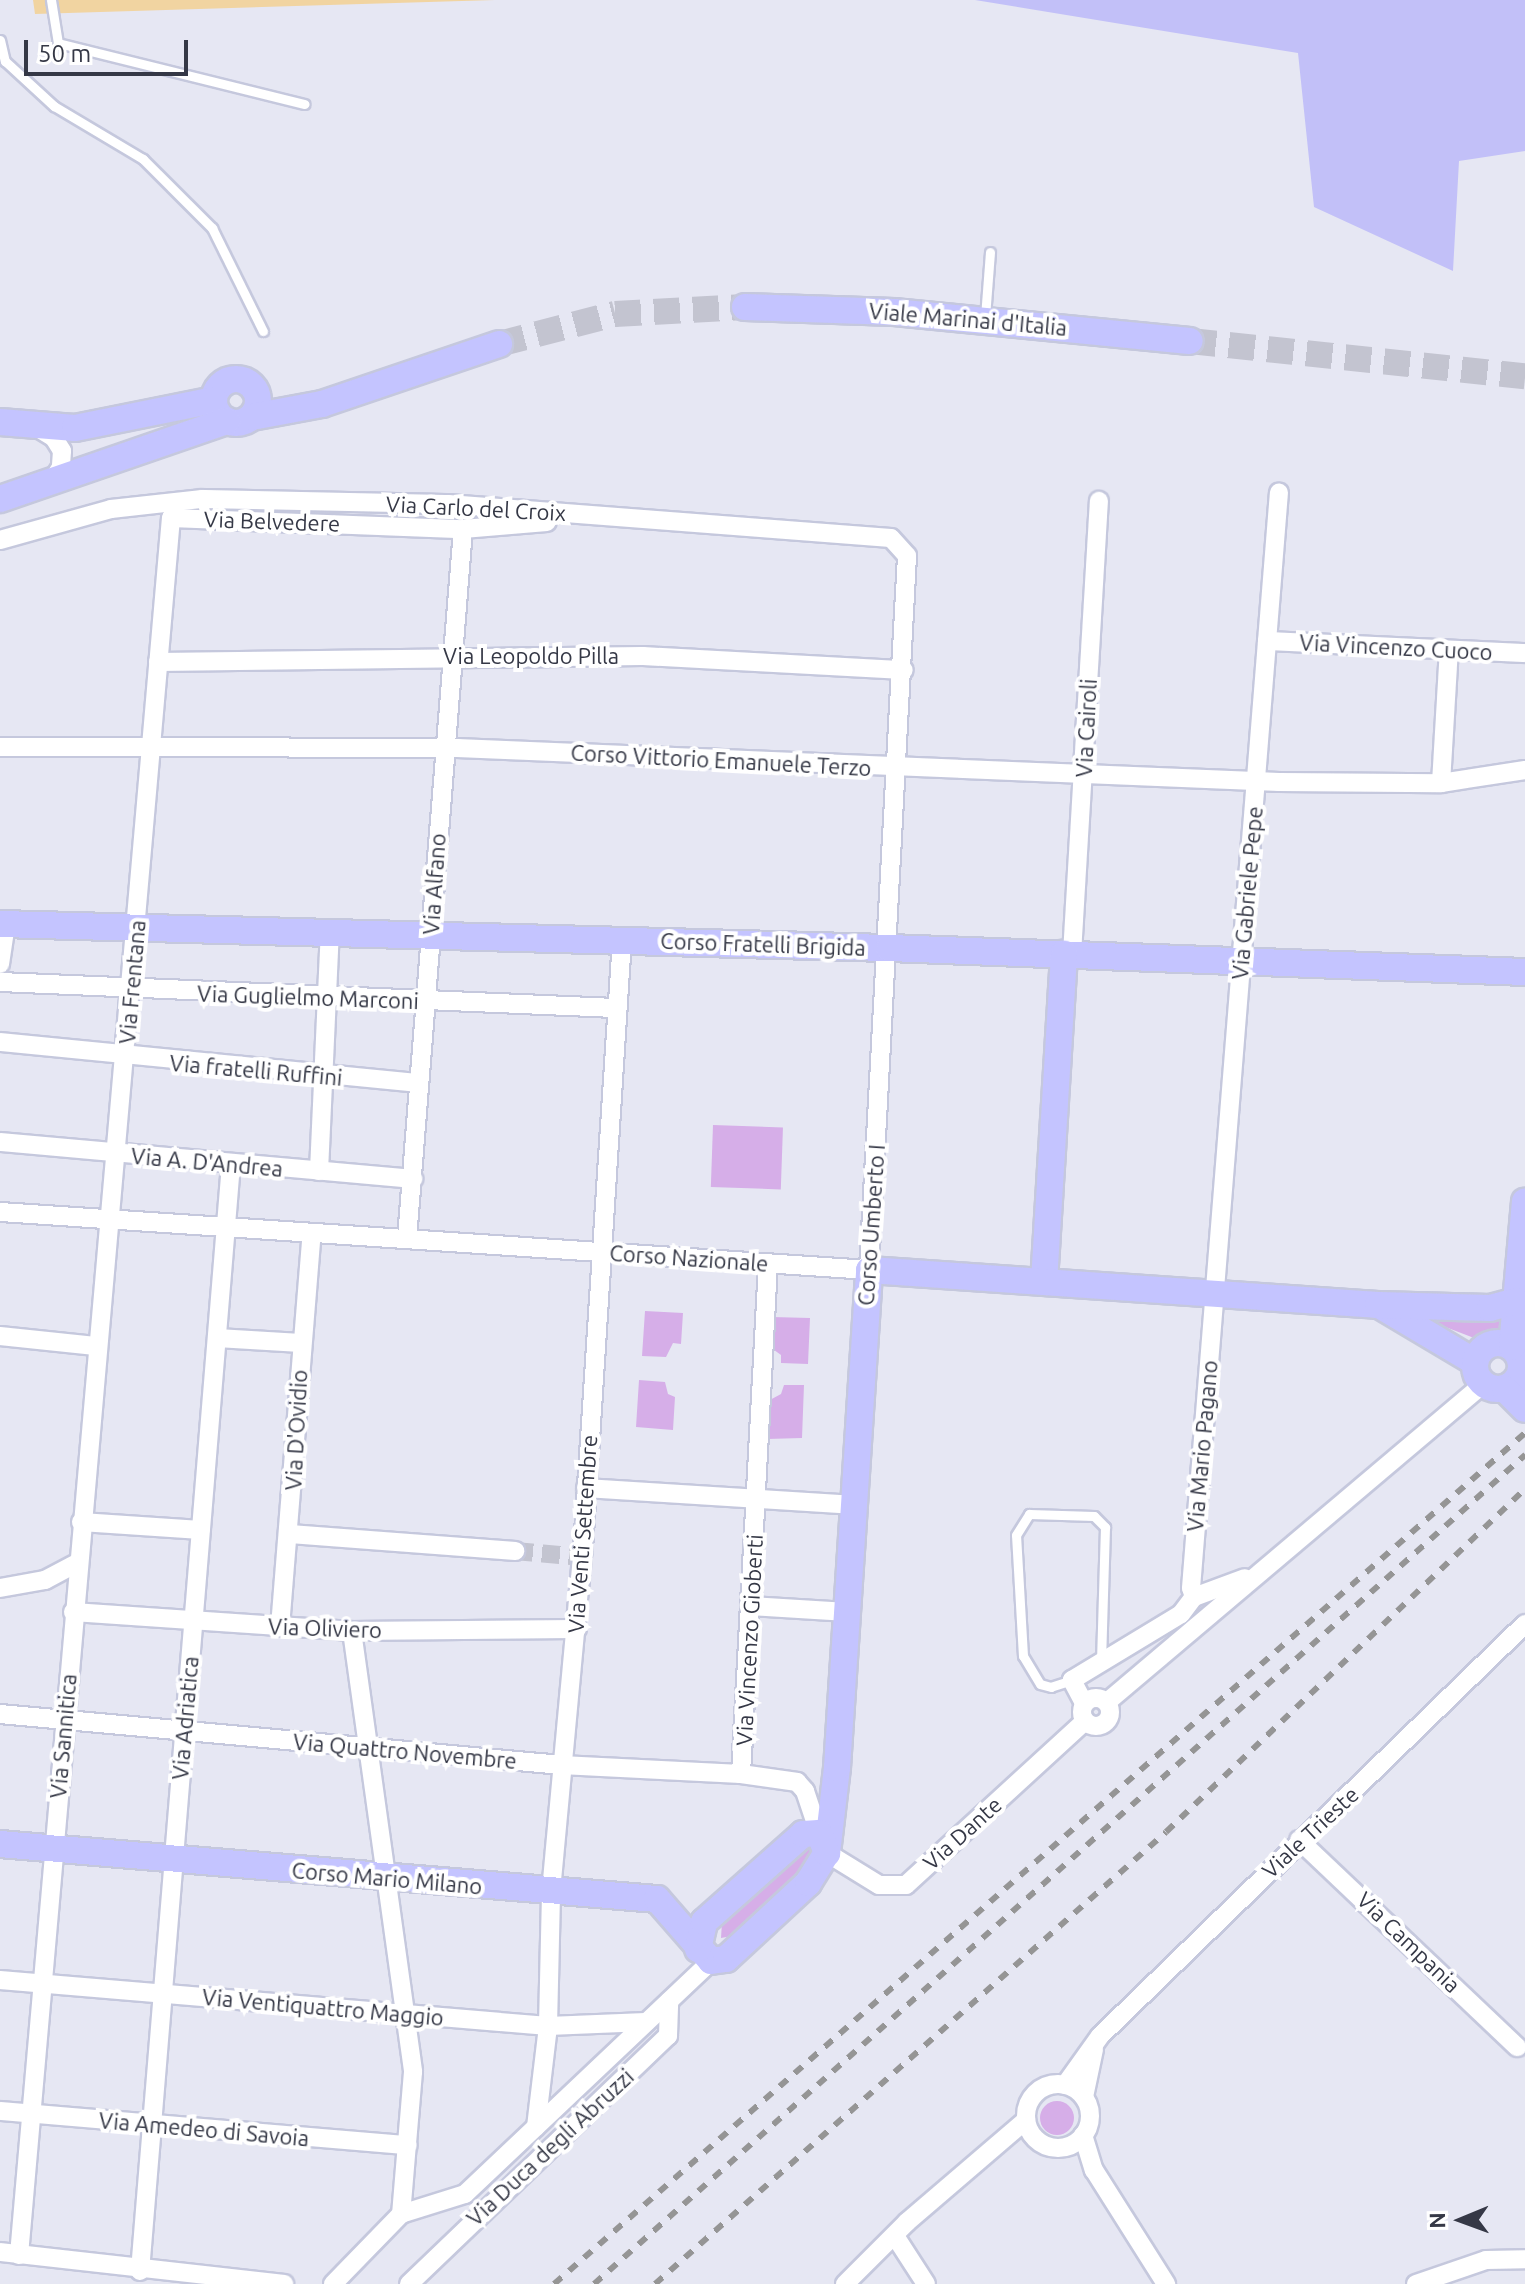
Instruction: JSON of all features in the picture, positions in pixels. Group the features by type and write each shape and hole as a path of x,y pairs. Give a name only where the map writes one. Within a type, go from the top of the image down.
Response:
{"street":[{"name":"Viale Marinai d'Italia","path":"745,307 984,320 1190,341"},
{"path":"0,422 75,428 238,408 322,404 499,344"},
{"path":"0,499 238,408"},
{"path":"29,424 54,438 62,451 61,467 53,480"},
{"name":"Via Gabriele Pepe","path":"1214,1293 1279,493"},
{"name":"Via Carlo del Croix","path":"0,540 111,509 202,499 448,504 648,522 891,538 907,556 907,597"},
{"name":"Via Cairoli","path":"1044,1282 1083,775 1099,501"},
{"name":"Via Belvedere","path":"151,744 171,518 463,529 509,522 648,522"},
{"name":"Via Alfano","path":"407,1239 463,529"},
{"name":"Corso Umberto I","path":"823,1843 847,1612 900,769 907,597"},
{"name":"Via Vincenzo Cuoco","path":"1267,641 1525,653"},
{"path":"1441,783 1449,650"},
{"name":"Via Leopoldo Pilla","path":"158,662 643,656 904,670"},
{"name":"Corso Vittorio Emanuele Terzo","path":"0,747 151,744 444,747 900,769 1441,783 1525,770"},
{"name":"Via Frentana","path":"112,1219 151,744"},
{"path":"0,964 3,924"},
{"name":"Corso Fratelli Brigida","path":"3,924 889,948 1525,972"},
{"path":"319,1171 330,933"},
{"name":"Via Venti Settembre","path":"536,2127 548,2026 551,1891 561,1765 577,1629 576,1556 586,1488 622,940"},
{"name":"Via Guglielmo Marconi","path":"0,982 131,991 616,1008"},
{"name":"Via fratelli Ruffini","path":"0,1042 126,1058 418,1083"},
{"name":"Via A. D'Andrea","path":"0,1142 413,1179"},
{"name":"Via Adriatica","path":"140,2271 231,1165"},
{"path":"1520,1360 1493,1343 1500,1387 1516,1382 1520,1360 1516,1301 1525,1202"},
{"name":"Corso Nazionale","path":"0,1212 1378,1305 1490,1308 1516,1301"},
{"name":"Via Sannitica","path":"19,2255 95,1346 101,1333 112,1219"},
{"name":"Via D'Ovidio","path":"280,1627 290,1534 301,1343 312,1233"},
{"name":"Via Vincenzo Gioberti","path":"741,1774 768,1264"},
{"name":"Via Mario Pagano","path":"1194,1597 1214,1293"},
{"name":"Corso Nazionale","path":"1378,1305 1500,1387"},
{"path":"0,1336 95,1346"},
{"path":"217,1338 301,1343"},
{"name":"Via Dante","path":"823,1843 879,1885 906,1885 1084,1712 1093,1726 1105,1723 1107,1702 1265,1569 1500,1387"},
{"path":"586,1488 756,1502 854,1505"},
{"path":"81,1522 201,1530"},
{"path":"290,1534 515,1551"},
{"path":"0,1588 45,1580 77,1563"},
{"name":"Via Dante","path":"1072,1680 1181,1614 1194,1597 1265,1569"},
{"path":"751,1606 847,1612"},
{"name":"Via Oliviero","path":"73,1612 352,1631 577,1629"},
{"name":"Viale Trieste","path":"845,2284 1026,2120 1037,2092 1065,2085 1095,2041 1525,1624"},
{"path":"352,1631 365,1746 387,1878 413,2072 401,2214"},
{"path":"1072,1680 1084,1712"},
{"path":"1084,1712 1095,1697 1107,1702"},
{"name":"Via Quattro Novembre","path":"0,1714 64,1718 184,1733 561,1765 741,1774 797,1782 805,1791 823,1843"},
{"path":"803,1834 823,1843 808,1883 741,1949 705,1955 704,1922 803,1834"},
{"name":"Via Campania","path":"1299,1840 1405,1936 1517,2047"},
{"name":"Corso Mario Milano","path":"0,1844 657,1899 705,1955"},
{"name":"Via Duca degli Abruzzi","path":"333,2284 401,2214 465,2194 669,2001 705,1955"},
{"name":"Via Ventiquattro Maggio","path":"0,1980 548,2026 646,2022"},
{"name":"Via Duca degli Abruzzi","path":"409,2284 668,2036 669,2001"},
{"path":"1062,2148 1083,2135 1090,2117 1084,2097 1095,2041"},
{"path":"1065,2085 1084,2097"},
{"name":"Via Amedeo di Savoia","path":"0,2111 408,2145"},
{"path":"1026,2120 1038,2142 1062,2148 1094,2170"},
{"path":"1083,2135 1094,2170 1166,2284"},
{"path":"895,2236 926,2284"},
{"path":"0,2252 140,2271 284,2284"},
{"path":"1416,2284 1486,2260 1525,2259"}],"lane":[{"path":"51,0 58,43 305,104"},
{"path":"0,40 5,61 54,106 143,159 212,228 263,331"},
{"path":"984,320 990,252"},
{"path":"1072,1680 1051,1687 1040,1684 1023,1656 1016,1535 1029,1514 1094,1516 1105,1527 1101,1663"}],"shaded area":[{"path":"33,0 495,0 35,14"},
{"path":"713,1125 783,1127 781,1189 711,1187"},
{"path":"645,1311 683,1313 681,1344 673,1343 666,1357 642,1356"},
{"path":"1417,1316 1503,1320 1502,1328 1474,1338"},
{"path":"772,1317 810,1318 808,1364 781,1363 781,1355 770,1347"},
{"path":"639,1380 665,1382 668,1394 675,1397 673,1430 636,1427"},
{"path":"784,1385 804,1385 802,1438 767,1439 768,1401 781,1394"},
{"path":"805,1844 813,1848 812,1857 737,1935 721,1938 722,1922"},
{"path":"1057,2101 1069,2106 1074,2118 1069,2130 1057,2135 1045,2130 1040,2118 1045,2106"}],"sand":[{"path":"975,0 1525,0 1525,151 1459,161 1453,271 1314,207 1298,53"}],"tunnel":[{"path":"499,344 615,314 745,307"},
{"path":"1190,341 1525,376"},
{"path":"515,1551 571,1556"}],"railway":[{"path":"554,2284 1525,1433"},
{"path":"594,2284 1525,1455"},
{"path":"655,2284 1166,1832 1525,1489"}]}
